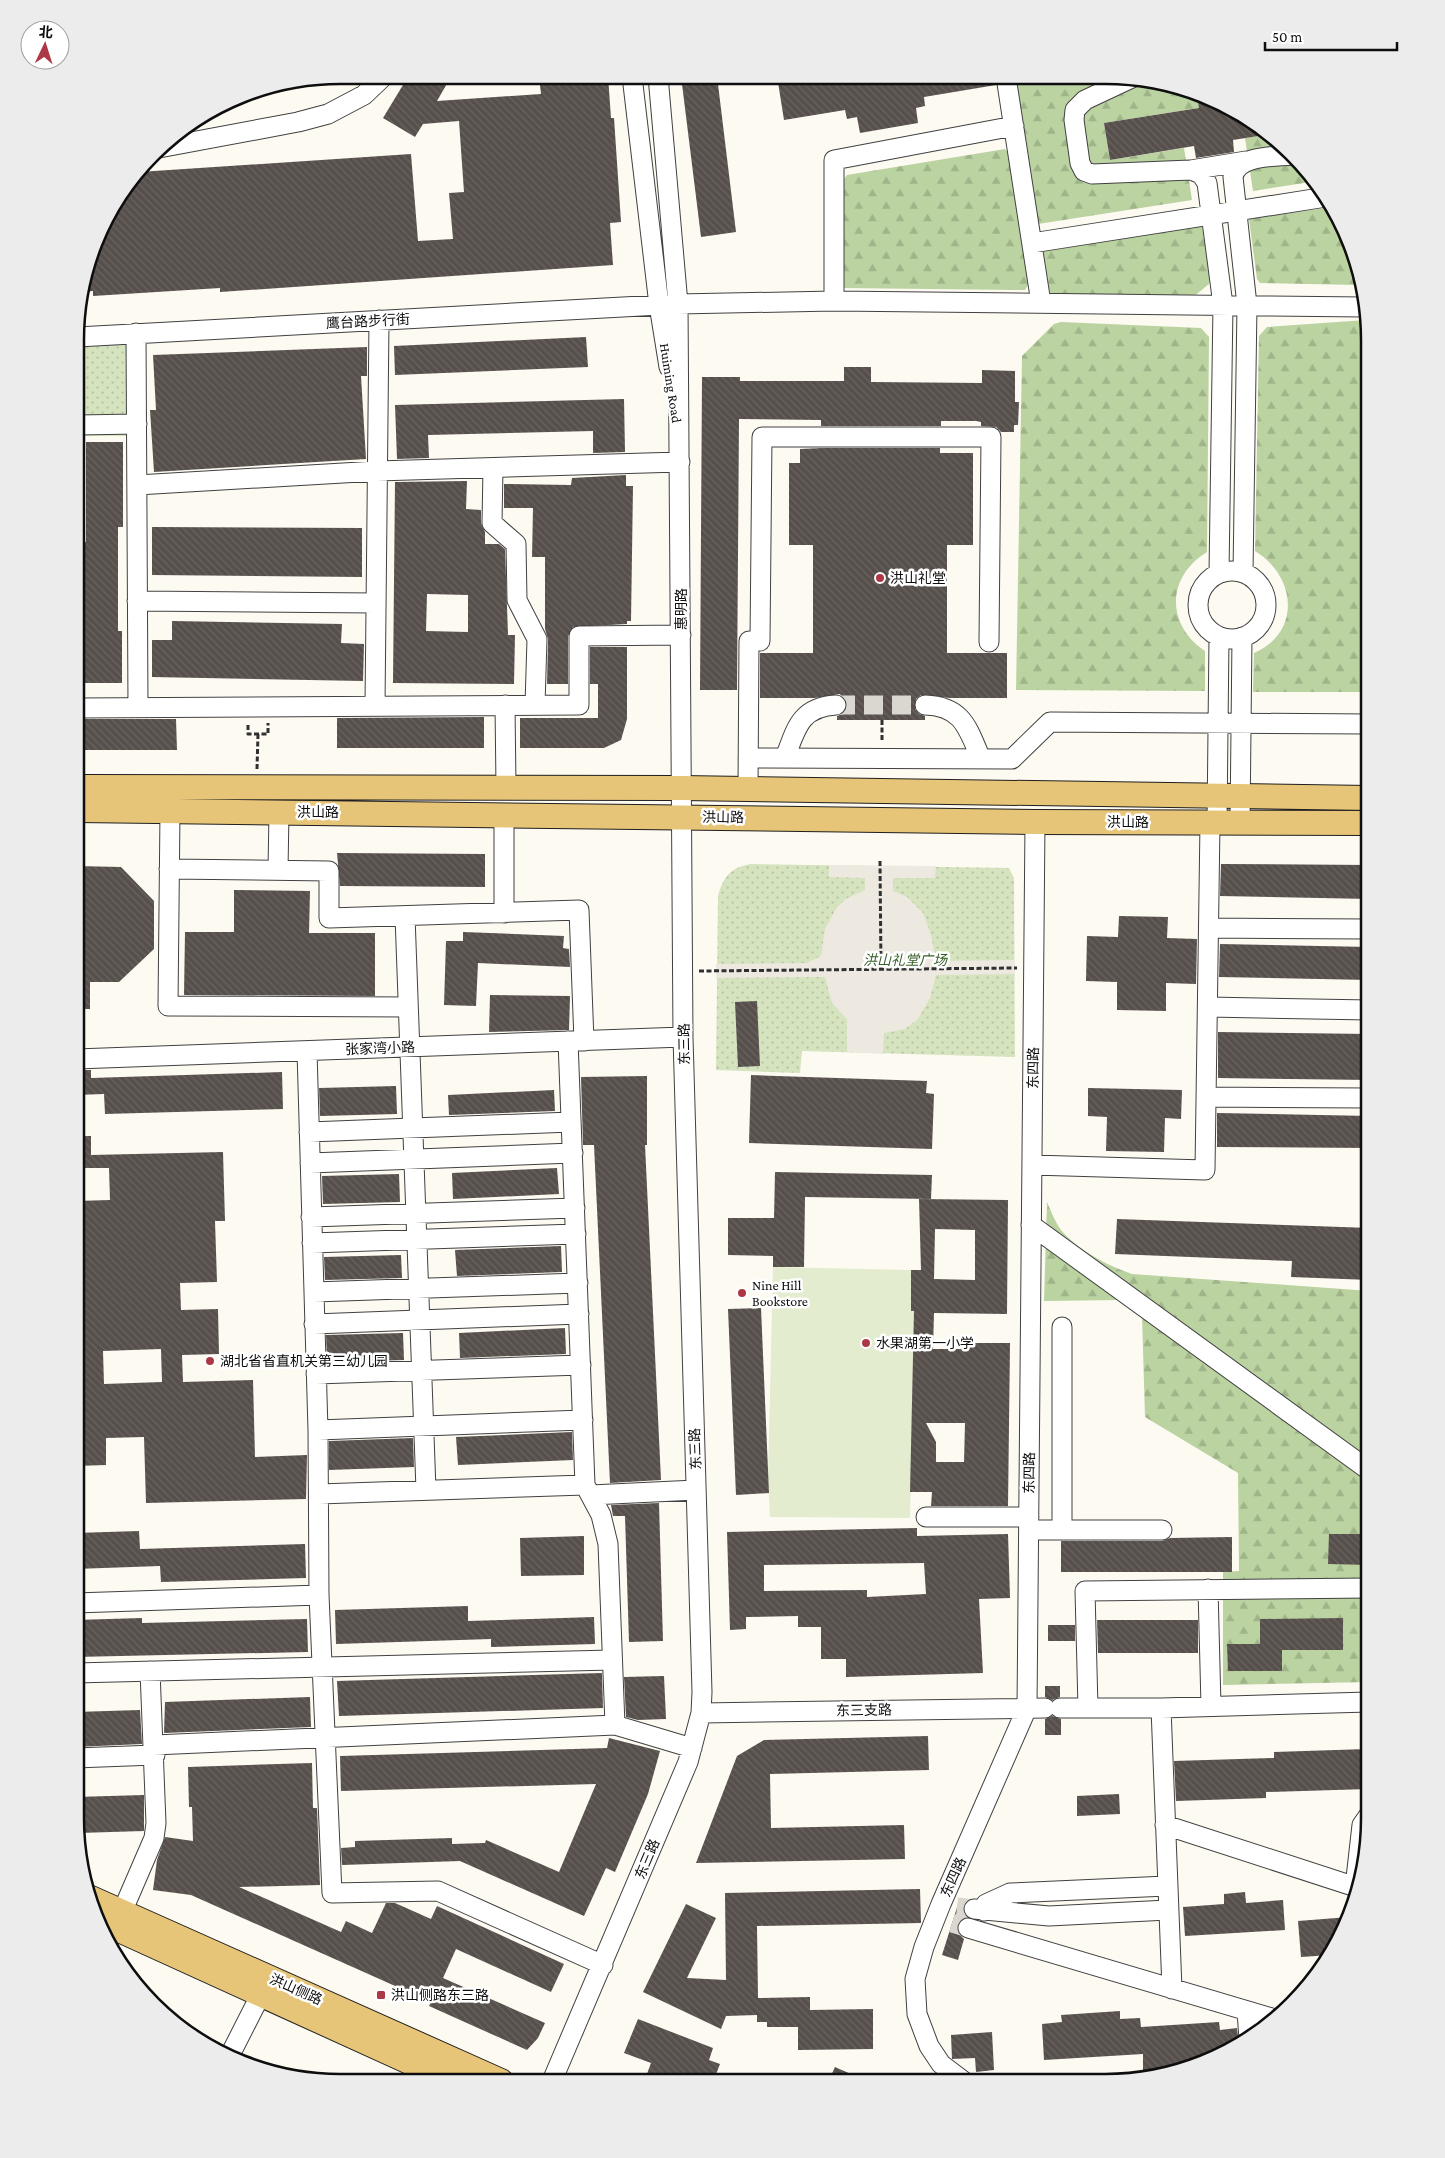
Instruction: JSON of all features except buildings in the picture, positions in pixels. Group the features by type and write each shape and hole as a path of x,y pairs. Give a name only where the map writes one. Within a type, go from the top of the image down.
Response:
{"main road":[{"name":"洪山路","path":"84,787 682,788 1361,798"},
{"name":"洪山路","path":"84,810 682,816 1035,822 1361,824"},
{"name":"洪山侧路","path":"97,1901 485,2074"},
{"name":"洪山侧路","path":"106,1924 436,2074"}],"street":[{"path":"173,145 298,122 328,114 364,95 376,84"},
{"name":"Huiming Road","path":"633,84 659,304 678,430"},
{"name":"Huiming Road","path":"659,84 678,304 678,430"},
{"path":"1007,84 1041,303"},
{"path":"1119,84 1085,100 1077,106 1074,120 1082,167 1092,174 1191,170 1283,156"},
{"path":"834,301 834,160 1014,126"},
{"path":"1243,573 1247,305 1233,177 1236,169 1246,161"},
{"path":"1191,170 1201,174 1206,179 1223,305 1219,573"},
{"path":"1032,242 1318,197"},
{"name":"鹰台路步行街","path":"84,337 659,304 834,301 1359,307"},
{"path":"374,706 379,320"},
{"path":"136,333 138,707"},
{"path":"84,425 137,424"},
{"name":"惠明路","path":"678,430 680,462 682,788"},
{"path":"748,789 749,641 760,641 762,437 991,437 989,642"},
{"path":"137,485 377,471 680,462"},
{"path":"493,468 492,523 516,544 517,600 537,640 535,705"},
{"path":"1219,573 1243,573 1259,585 1264,594 1266,605 1259,625 1242,637 1219,637 1204,624 1198,604 1204,585 1219,573"},
{"path":"137,601 375,603"},
{"path":"84,708 579,704 579,636 681,635"},
{"path":"1032,1165 1205,1170 1208,928 1214,823 1218,796 1219,637"},
{"path":"1240,823 1242,637"},
{"path":"505,705 506,788"},
{"path":"785,758 801,720 819,707 836,705"},
{"path":"925,706 943,707 962,719 981,758"},
{"path":"748,758 1012,759 1050,722 1361,724"},
{"name":"东三路","path":"555,2074 692,1748 701,1713 683,1037 682,788"},
{"path":"170,811 168,1006 408,1007"},
{"path":"278,870 279,812"},
{"path":"504,814 504,913"},
{"name":"东四路","path":"954,2074 940,2064 926,2040 916,2005 916,1972 959,1914 1044,1708 1029,1523 1035,822"},
{"path":"169,869 329,870 329,918 579,910 572,1122 583,1420 588,1490 601,1515 608,1544 615,1725"},
{"path":"405,916 426,1490"},
{"path":"1208,928 1361,930"},
{"path":"1208,1007 1361,1010"},
{"name":"张家湾小路","path":"84,1059 683,1037"},
{"path":"306,1051 318,1430 319,1595 332,1893 438,1891 602,1965"},
{"path":"1206,1097 1361,1098"},
{"path":"309,1132 572,1122"},
{"path":"310,1163 573,1153"},
{"path":"311,1217 575,1208"},
{"path":"1031,1225 1361,1465"},
{"path":"312,1243 576,1234"},
{"path":"314,1292 578,1282"},
{"path":"314,1324 579,1314"},
{"path":"1062,1327 1062,1530"},
{"path":"316,1374 581,1365"},
{"path":"318,1430 583,1420"},
{"path":"319,1494 426,1490 696,1490"},
{"path":"926,1517 1029,1523 1062,1530 1162,1530"},
{"path":"1088,1708 1085,1591 1361,1588"},
{"path":"1208,1589 1211,1706"},
{"path":"84,1603 319,1595"},
{"path":"84,1673 612,1660"},
{"path":"122,1912 154,1838 156,1808 150,1671"},
{"name":"东三支路","path":"701,1713 1161,1708 1361,1702"},
{"path":"1161,1708 1172,1989"},
{"path":"84,1757 325,1737 615,1725 692,1748"},
{"path":"1165,1825 1353,1887"},
{"path":"959,1914 1010,1893 1167,1886"},
{"path":"959,1914 1049,1916 1168,1910"},
{"path":"959,1914 1172,1989 1267,2017"},
{"path":"232,2051 261,1994"},
{"path":"1247,2011 1248,2031"}],"path":[{"path":"257,787 258,734"},
{"path":"880,861 881,970"},
{"path":"683,971 1033,968"}],"green space":[{"path":"1016,84 1122,84 1172,92 1198,101 1199,108 1104,123 1110,160 1184,148 1192,200 1038,224"},
{"path":"1259,136 1274,147 1307,183 1253,191 1245,138"},
{"path":"1005,149 1008,152 1028,285 1025,290 843,288 844,179 847,175"},
{"path":"1325,208 1342,241 1355,285 1260,283 1257,279 1249,219"},
{"path":"1202,226 1210,277 1209,284 1193,297 1050,294 1043,250"},
{"path":"1361,320 1361,692 1253,692 1254,653 1270,644 1280,632 1286,618 1288,604 1285,589 1279,575 1269,562 1255,551 1259,336 1267,327"},
{"path":"1061,322 1201,328 1209,337 1207,552 1194,562 1184,574 1178,587 1176,601 1178,615 1183,628 1192,640 1205,651 1205,691 1016,690 1022,356 1054,324"},
{"path":"128,342 129,436 84,436 84,344"},
{"name":"洪山礼堂广场","path":"751,864 1009,868 1014,878 1015,1057 802,1051 800,1073 716,1070 718,896 722,883 733,870"},
{"path":"1047,1202 1061,1230 1076,1244 1103,1262 1132,1274 1361,1290 1361,1682 1223,1685 1223,1572 1239,1571 1238,1473 1145,1417 1142,1315 1120,1300 1044,1301"},
{"path":"773,1267 911,1270 911,1310 920,1311 914,1334 910,1518 770,1517 768,1478"}],"shaded area":[{"path":"829,865 936,866 935,878 893,878 893,891 907,897 923,913 931,935 936,961 1014,960 1015,974 936,975 930,998 918,1019 905,1029 884,1033 883,1054 847,1052 847,1019 832,1003 825,977 716,978 716,964 807,963 821,956 825,929 837,907 846,899 865,890 865,878 829,877"}],"tunnel":[{"path":"836,705 925,705"},
{"path":"957,1907 974,1909"},
{"path":"952,1923 968,1928"}],"place":[{"name":"洪山礼堂","path":"880,578"},
{"name":"Nine Hill Bookstore","path":"742,1293"},
{"name":"水果湖第一小学","path":"866,1343"},
{"name":"湖北省省直机关第三幼儿园","path":"210,1361"},
{"name":"洪山侧路东三路","path":"381,1995"}]}
